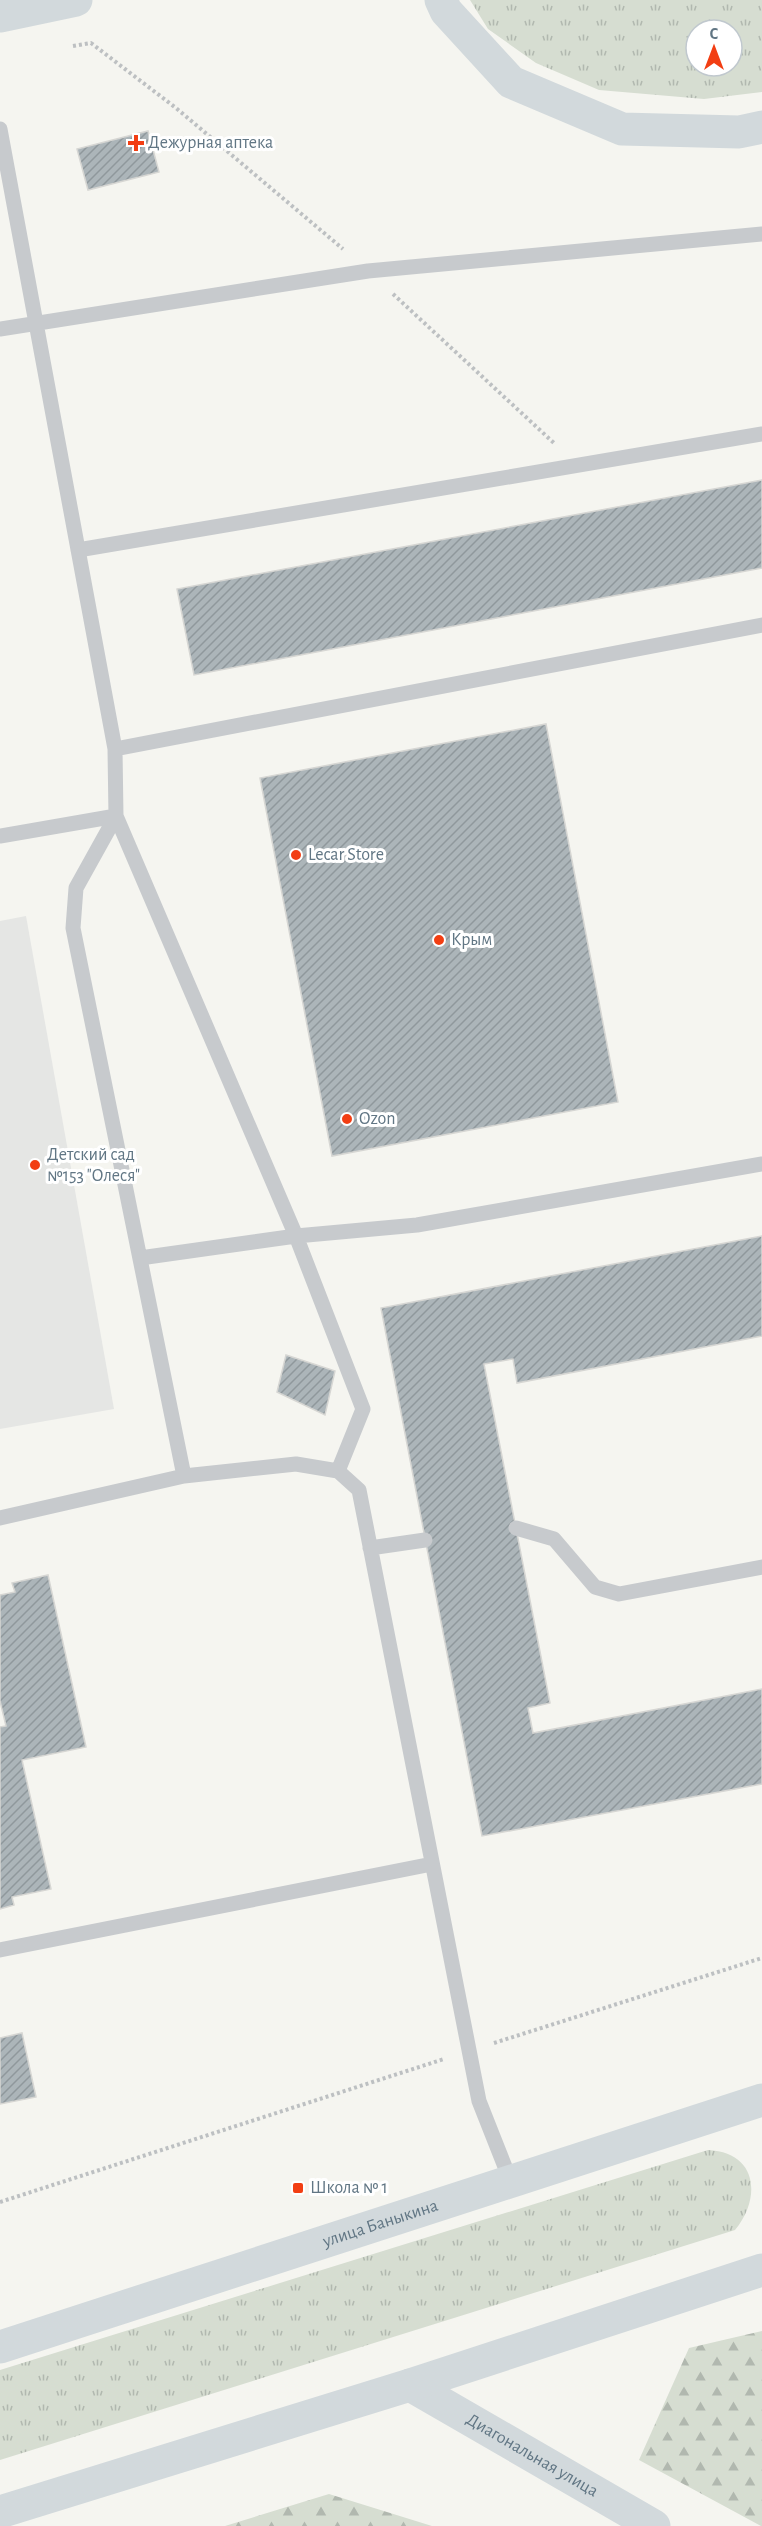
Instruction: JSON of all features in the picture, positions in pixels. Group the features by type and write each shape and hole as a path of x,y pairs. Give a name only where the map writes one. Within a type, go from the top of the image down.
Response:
{"main road":[{"path":"0,16 76,0"},
{"path":"441,0 446,11 512,82 622,129 739,132 762,127"},
{"name":"улица Баныкина","path":"0,2347 762,2100"},
{"path":"0,2512 410,2385 762,2270"},
{"name":"Диагональная улица","path":"410,2385 654,2526"}],"lane":[{"path":"0,129 115,749 116,816 296,1236 363,1408 338,1471"},
{"path":"0,329 36,321 368,271 762,234"},
{"path":"78,550 762,434"},
{"path":"115,749 762,625"},
{"path":"0,836 116,816"},
{"path":"116,816 76,888 74,928 184,1476"},
{"path":"140,1258 296,1236 417,1225 762,1164"},
{"path":"0,1518 184,1476 296,1464 338,1471 359,1490 479,2101 511,2182"},
{"path":"516,1528 554,1539 595,1587 619,1594 762,1568"},
{"path":"370,1548 425,1540"},
{"path":"0,1950 432,1864"}],"path":[{"path":"73,46 91,43 176,108 368,271 580,466"},
{"path":"0,2202 762,1958"}],"shaded area":[{"name":"Детский сад №153 \"Олеся\"","path":"26,916 114,1409 0,1429 0,921"}],"green space":[{"path":"470,0 762,0 762,92 704,99 599,90 536,63 488,29"},
{"path":"708,2150 724,2153 737,2159 745,2167 750,2178 749,2204 735,2230 0,2460 0,2370"},
{"path":"762,2331 761,2526 639,2460 689,2348"},
{"path":"329,2494 432,2526 225,2526"}],"building":[{"path":"148,131 159,172 88,190 77,149"},
{"path":"762,480 762,568 194,675 177,589"},
{"name":"Крым","path":"546,724 618,1102 332,1156 260,778"},
{"path":"762,1236 762,1336 517,1383 513,1359 484,1364 550,1703 528,1708 533,1733 762,1689 762,1784 482,1836 381,1308"},
{"path":"286,1355 335,1371 325,1415 277,1392"},
{"path":"48,1575 86,1747 22,1760 51,1889 12,1897 14,1905 0,1909 0,1727 6,1726 0,1701 0,1595 15,1592 12,1583"},
{"path":"22,2033 36,2097 0,2104 0,2038"}],"place":[{"name":"Дежурная аптека","path":"136,143"},
{"name":"Lecar Store","path":"296,855"},
{"name":"Крым","path":"439,940"},
{"name":"Ozon","path":"347,1119"},
{"name":"Детский сад №153 \"Олеся\"","path":"35,1165"},
{"name":"Школа № 1","path":"298,2188"}]}
